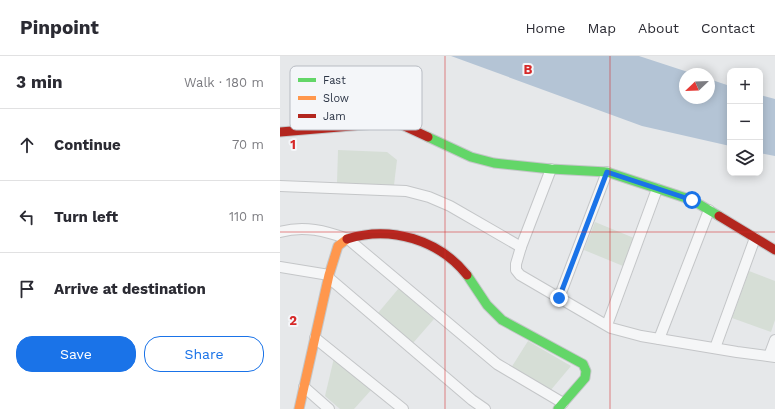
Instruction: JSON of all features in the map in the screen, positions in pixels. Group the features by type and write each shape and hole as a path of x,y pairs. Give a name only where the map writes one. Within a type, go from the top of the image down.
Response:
{"street":[{"path":"280,132 304,130"},
{"path":"413,130 471,157 494,163 551,169 607,172 692,200 775,250"},
{"path":"551,169 516,264 516,270 520,275 611,328 641,336 772,356 775,340"},
{"path":"559,298 607,172"},
{"path":"280,186 406,192 429,197 450,206 521,247"},
{"path":"607,325 657,189"},
{"path":"659,339 709,210"},
{"path":"280,232 292,228 311,229 330,232 348,239 497,364 560,406 585,378 586,371 582,364 502,320 464,272 452,260 434,247 416,238 397,234 375,234 348,239 338,246 329,277 299,409"},
{"path":"714,348 755,238"},
{"path":"280,267 329,277 472,400 485,409"},
{"path":"315,338 403,409"},
{"path":"304,388 330,409"}],"shaded area":[{"path":"338,150 387,152 397,160 394,185 337,183"},
{"path":"595,222 634,238 623,266 584,250"},
{"path":"749,271 775,281 775,320 771,332 732,318"},
{"path":"399,288 434,319 413,343 378,313"},
{"path":"528,341 571,366 550,391 511,368"},
{"path":"334,358 372,389 354,409 340,409 325,396"}],"water":[{"path":"451,56 639,56 679,69 679,104 715,104 715,81 727,85 727,145 642,126"},
{"path":"763,96 775,99 775,156 763,154"}],"traffic: fast":[{"path":"428,137 471,157 494,163 551,169 607,172 692,200 719,216"},
{"path":"467,275 487,305 502,320 583,364 586,371 585,378 558,409"}],"traffic: slow":[{"path":"299,409 329,275 338,246 347,239"}],"traffic: jam":[{"path":"280,132 304,130"},
{"path":"413,130 428,137"},
{"path":"719,216 775,250"},
{"path":"347,239 364,235 380,234 397,235 413,239 443,253 456,263 467,275"}],"route":[{"path":"559,298 607,172 692,200"}]}
